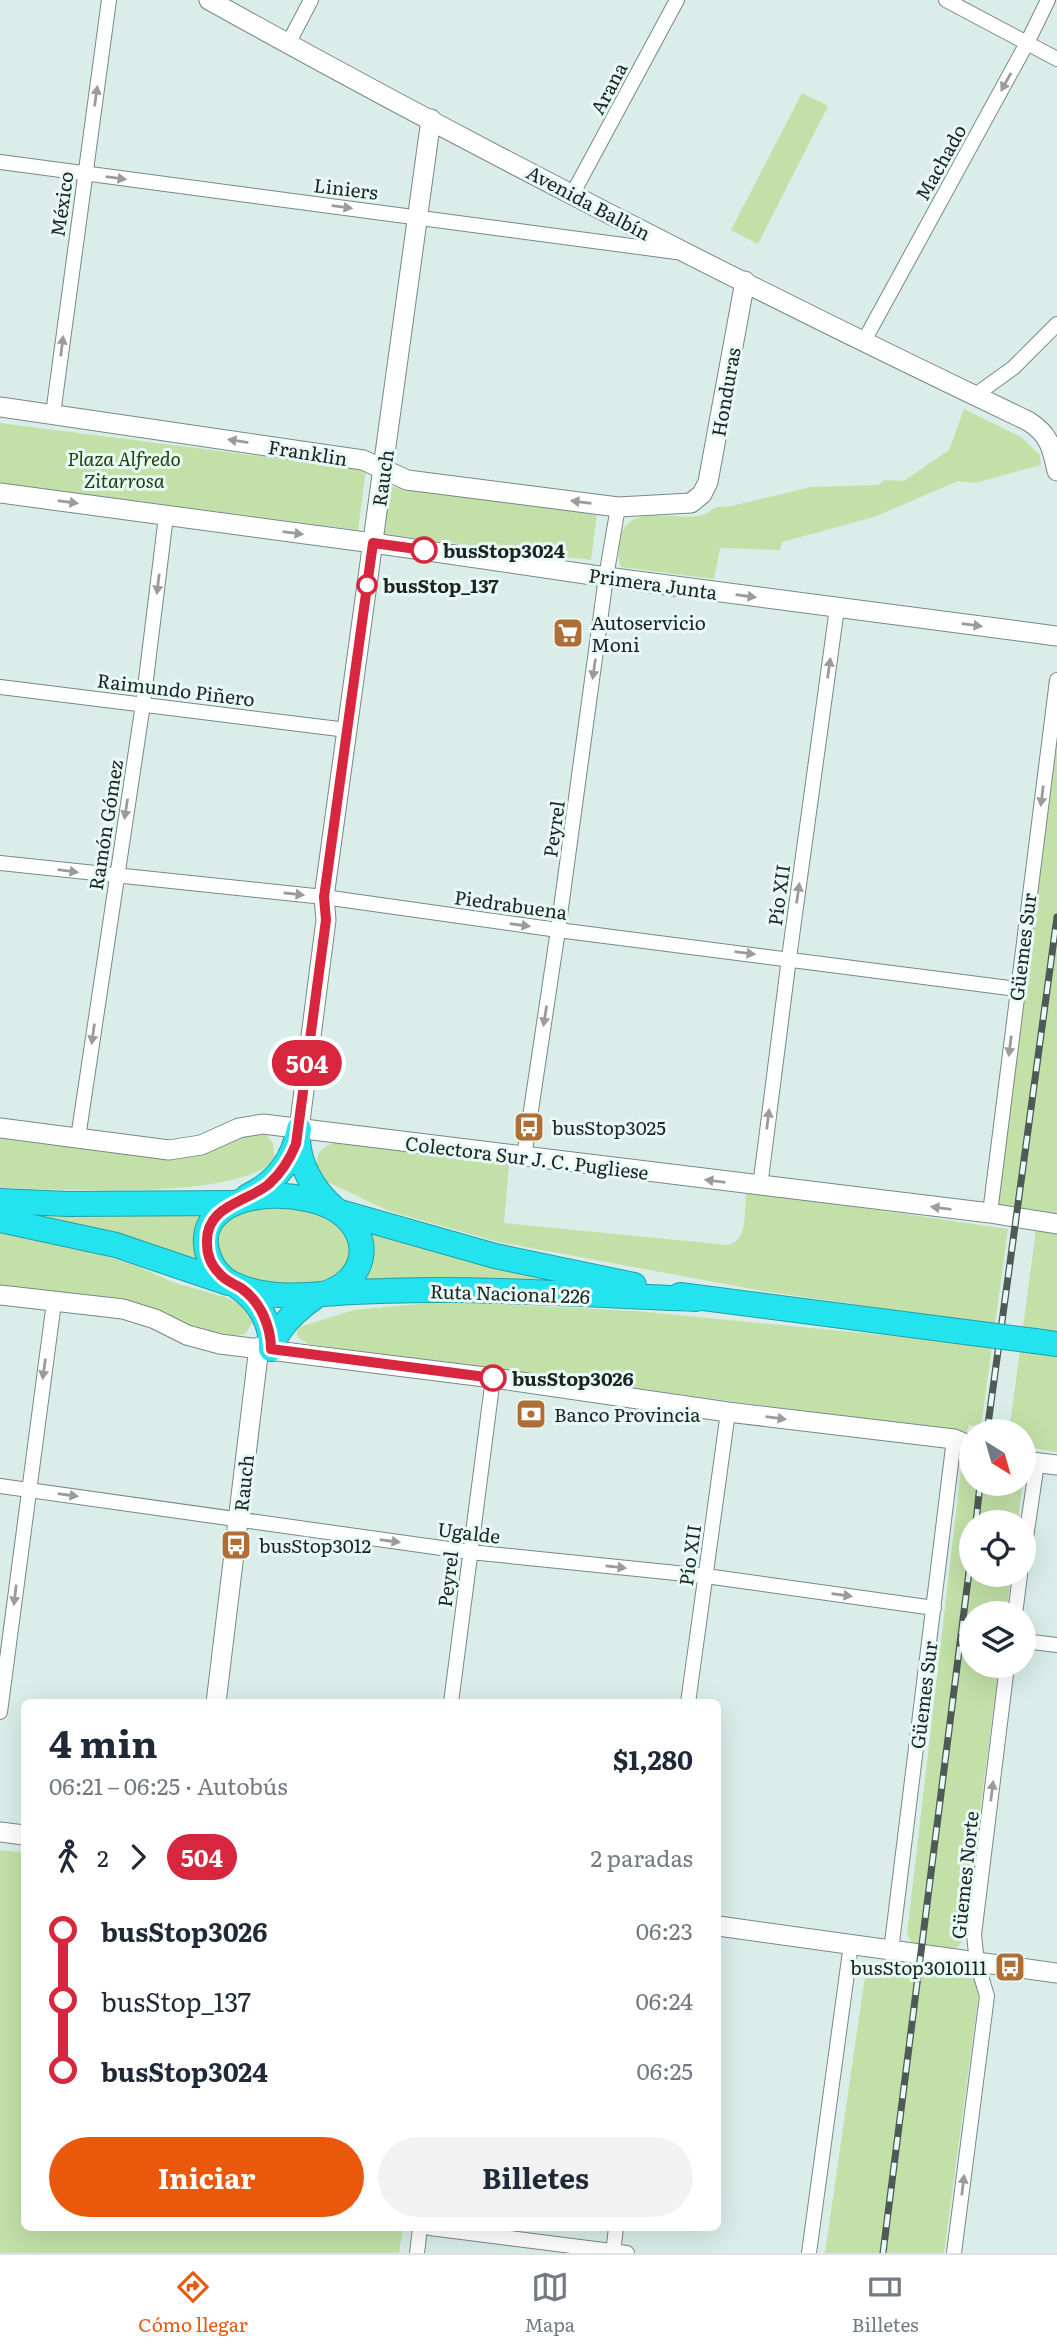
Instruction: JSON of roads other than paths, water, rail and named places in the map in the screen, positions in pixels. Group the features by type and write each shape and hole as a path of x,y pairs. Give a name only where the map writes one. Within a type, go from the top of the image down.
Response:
{"highway":[{"path":"265,1348 270,1331 264,1316 251,1297 216,1270 206,1245 208,1230 223,1209 269,1184 287,1164 299,1129"},
{"path":"299,1129 298,1144 303,1166 319,1192 337,1211"},
{"name":"Ruta Nacional 226","path":"0,1201 68,1205 237,1201 288,1197 318,1203 337,1211 495,1256 696,1298 1046,1343"},
{"name":"Ruta Nacional 226","path":"321,1294 334,1291 348,1282 358,1271 361,1262 360,1240 352,1225 337,1211"},
{"name":"Ruta Nacional 226","path":"0,1220 116,1245 235,1285 278,1296 485,1290 696,1298"},
{"path":"265,1348 301,1308 321,1294"}],"street":[{"name":"México","path":"53,414 109,0"},
{"name":"Avenida Balbín","path":"209,0 688,254 974,396"},
{"path":"288,44 311,0"},
{"name":"Arana","path":"572,193 677,0"},
{"path":"946,0 1057,59"},
{"name":"Machado","path":"864,341 1048,0"},
{"name":"Rauch","path":"299,1129 326,920 324,897 431,119"},
{"name":"Liniers","path":"0,162 688,254"},
{"name":"Honduras","path":"696,500 705,489 710,475 745,281"},
{"path":"1057,324 1013,369 974,396 1040,429 1049,439 1057,471"},
{"name":"Franklin","path":"0,407 363,460 407,480 618,507 682,505 696,500"},
{"name":"Primera Junta","path":"0,493 1057,636"},
{"name":"Peyrel","path":"524,1157 618,507"},
{"name":"Ramón Gómez","path":"78,1138 143,704 166,516"},
{"name":"Pío XII","path":"760,1187 837,608"},
{"name":"Güemes Sur","path":"990,1213 1057,680"},
{"name":"Raimundo Piñero","path":"0,687 347,730"},
{"name":"Piedrabuena","path":"0,863 324,897 1017,989"},
{"name":"Colectora Sur J. C. Pugliese","path":"0,1128 169,1150 201,1145 252,1125 263,1124 760,1187 990,1213 1057,1224"},
{"path":"0,1295 123,1309 147,1315 203,1340 959,1443"},
{"path":"0,1712 54,1302"},
{"name":"Rauch","path":"217,1699 239,1520 265,1348"},
{"name":"Peyrel","path":"452,1699 493,1378"},
{"name":"Pío XII","path":"689,1699 728,1412"},
{"name":"Güemes Sur","path":"891,1951 934,1608 959,1461"},
{"path":"1036,1463 1057,1465"},
{"name":"Ugalde","path":"0,1486 470,1552 706,1576 934,1608"},
{"path":"1036,1642 1057,1645"},
{"name":"Güemes Norte","path":"954,2253 987,1996 977,1963 974,1935 1006,1678"},
{"path":"0,1832 21,1835"},
{"path":"721,1926 1057,1973"},
{"path":"809,2253 851,1944"},
{"path":"417,2253 420,2231"},
{"path":"453,2231 617,2252 616,2231"}],"railway":[{"path":"989,1419 1057,917"},
{"path":"977,1510 979,1496"},
{"path":"883,2253 967,1587"}],"place":[{"name":"busStop3024","path":"424,550"},
{"name":"busStop_137","path":"367,585"},
{"name":"Autoservicio Moni","path":"568,633"},
{"name":"busStop3025","path":"529,1127"},
{"name":"busStop3026","path":"493,1378"},
{"name":"Banco Provincia","path":"531,1414"},
{"name":"busStop3012","path":"236,1545"},
{"name":"busStop3010111","path":"1010,1967"}],"park label":[{"name":"Plaza Alfredo Zitarrosa","path":"124,469"}]}
